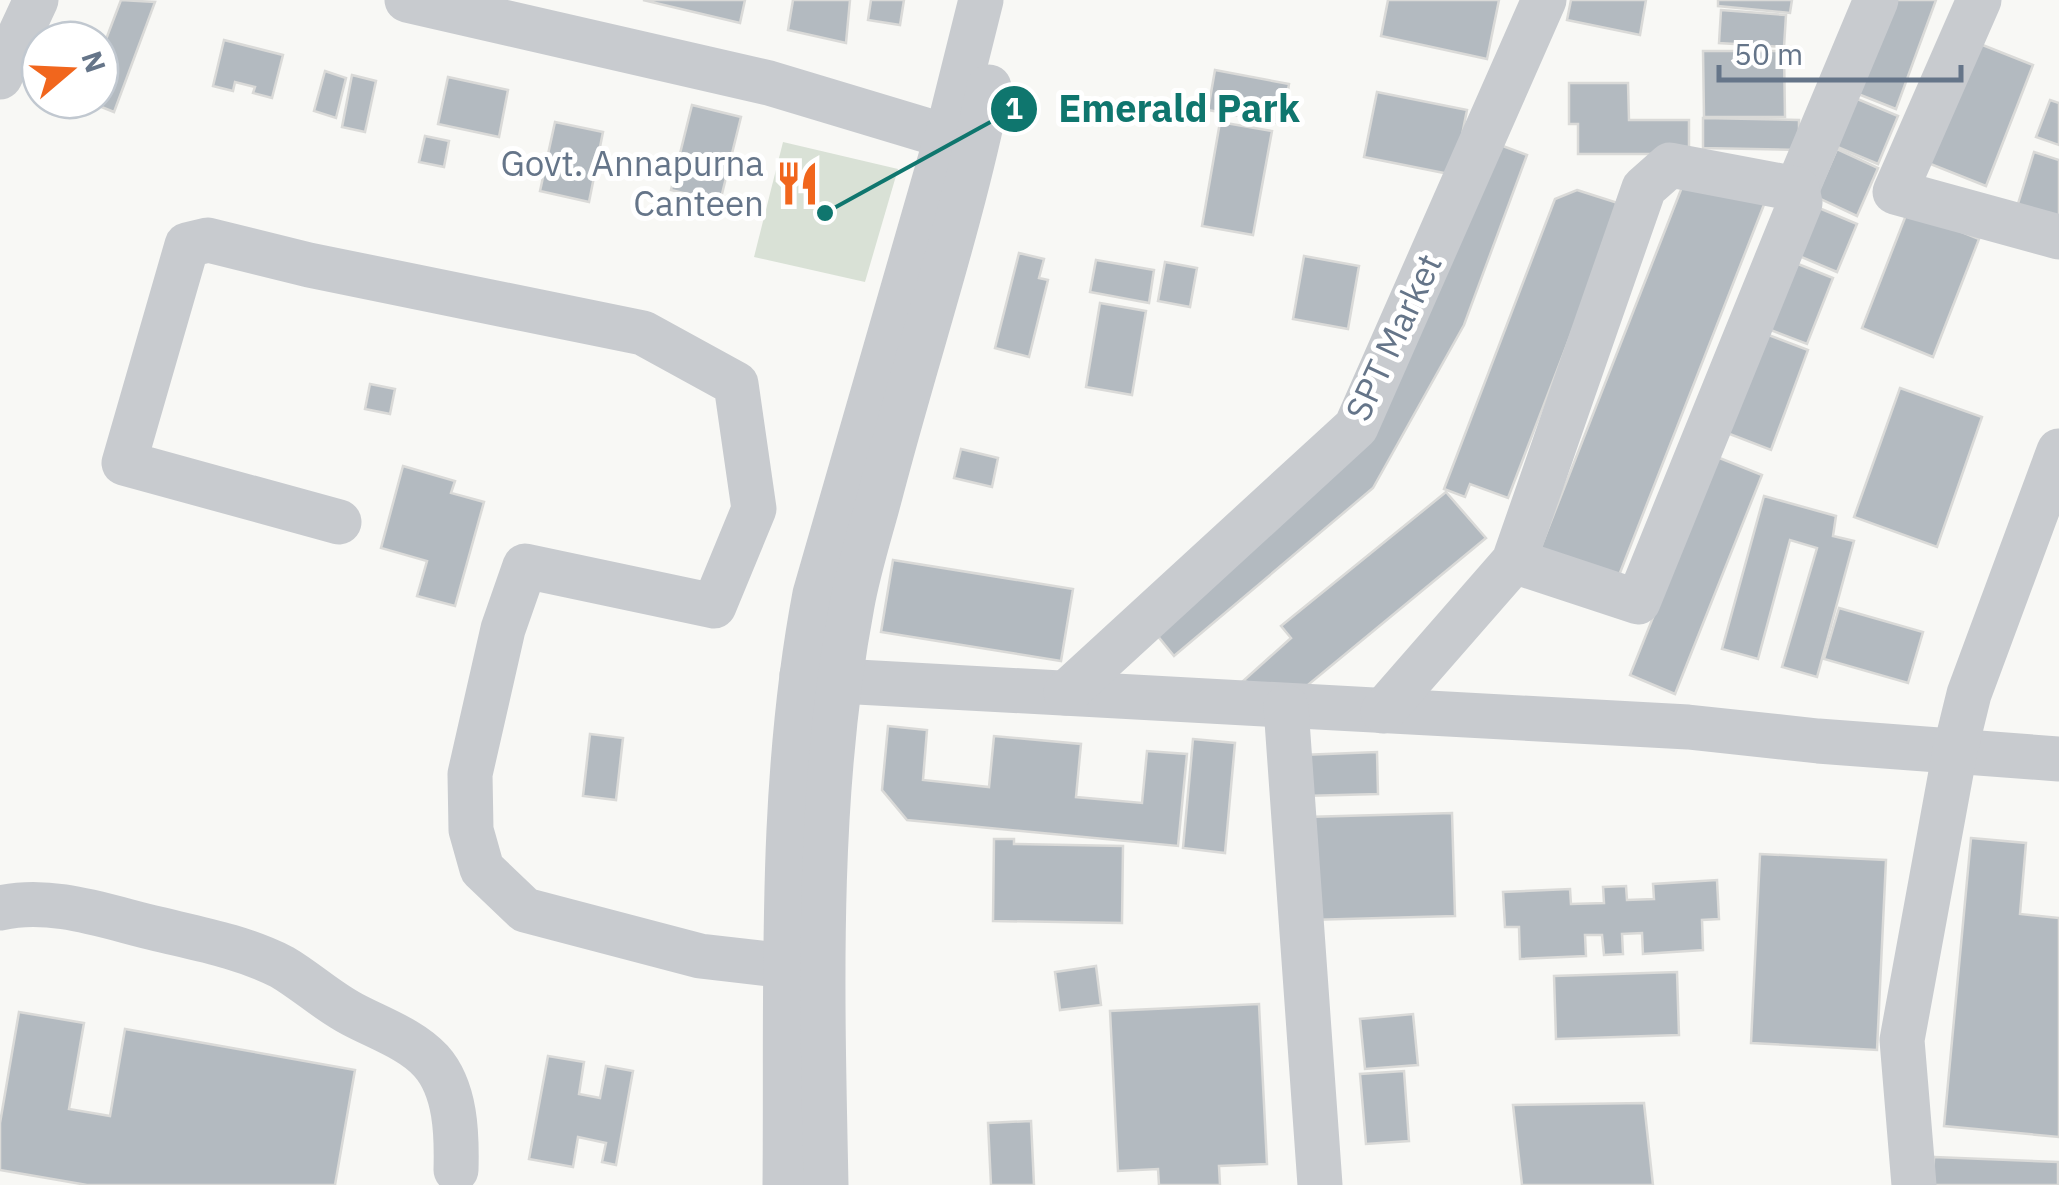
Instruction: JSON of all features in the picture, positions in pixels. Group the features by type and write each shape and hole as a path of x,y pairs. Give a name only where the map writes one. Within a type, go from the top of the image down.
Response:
{"street":[{"path":"0,77 36,0"},
{"path":"407,0 769,83 962,141"},
{"path":"962,141 981,0"},
{"path":"785,1185 790,784 821,678 852,601 962,141 1007,0"},
{"name":"SPT Market","path":"1066,693 1356,427 1544,0"},
{"path":"1514,562 1638,602 1800,203 1797,189 1876,0"},
{"path":"1979,0 1895,192 2059,237"},
{"path":"1383,711 1514,562 1644,188 1670,166 1797,189"},
{"path":"339,522 124,462 187,246 208,240 309,265 642,333 736,384 754,509 714,606 525,566 503,629 470,774 472,830 482,869 525,910 700,956 787,966"},
{"path":"1914,1185 1902,1040 1955,751 1968,694 2059,452"},
{"path":"821,678 1688,727 2059,759"},
{"path":"821,678 826,1185"},
{"path":"1286,707 1320,1185"},
{"path":"0,908 18,904 69,907 241,950 284,968 334,1004 413,1045 430,1060 444,1080 453,1112 456,1170"}],"shaded area":[{"path":"783,142 898,169 865,282 754,257"}],"building":[{"path":"121,0 155,2 120,96 120,20 113,20"},
{"path":"643,0 745,0 740,23"},
{"path":"793,0 850,0 846,43 788,30"},
{"path":"871,0 904,0 900,25 868,20"},
{"path":"1388,0 1499,0 1487,59 1381,36"},
{"path":"1571,0 1646,0 1640,35 1567,20"},
{"path":"1718,0 1792,0 1790,13 1718,6"},
{"path":"1892,0 1936,0 1896,109 1858,94"},
{"path":"1721,10 1786,15 1784,47 1719,43"},
{"path":"224,40 283,55 272,98 253,93 255,87 235,82 233,91 213,86"},
{"path":"1975,42 2033,65 1986,186 1928,163"},
{"path":"1703,51 1784,51 1785,117 1704,117"},
{"path":"1215,70 1289,84 1282,124 1208,110"},
{"path":"325,71 346,78 336,118 314,111"},
{"path":"352,75 376,81 365,132 342,127"},
{"path":"448,77 508,90 499,137 438,124"},
{"path":"1569,83 1628,83 1629,120 1689,120 1689,154 1578,154 1578,124 1569,124"},
{"path":"1377,92 1467,110 1454,175 1364,157"},
{"path":"1855,98 1898,116 1878,164 1835,146"},
{"path":"2050,100 2059,103 2059,145 2036,137"},
{"path":"692,105 741,117 720,202 671,190"},
{"path":"1703,118 1799,120 1799,150 1703,148"},
{"path":"555,122 603,132 589,202 540,191"},
{"path":"1220,122 1272,131 1253,235 1202,226"},
{"path":"425,136 449,141 444,167 419,162"},
{"path":"1492,142 1527,155 1464,325 1373,488 1174,656 1152,629 1428,313"},
{"path":"1837,149 1878,168 1857,216 1816,197"},
{"path":"2034,152 2059,160 2059,235 2013,220"},
{"path":"1684,182 1765,202 1616,583 1539,552"},
{"path":"1577,190 1621,204 1508,498 1470,484 1465,497 1444,489 1555,199"},
{"path":"1812,205 1857,224 1837,272 1792,253"},
{"path":"1908,210 1979,239 1933,357 1862,328"},
{"path":"1019,253 1044,259 1039,278 1048,280 1029,357 995,348"},
{"path":"1304,256 1359,266 1348,329 1293,319"},
{"path":"1096,260 1154,270 1149,303 1090,292"},
{"path":"1165,262 1197,268 1190,307 1158,301"},
{"path":"1793,262 1833,278 1807,344 1768,329"},
{"path":"1100,303 1146,311 1132,395 1086,387"},
{"path":"1766,334 1808,350 1771,450 1727,433"},
{"path":"370,384 395,389 390,414 365,409"},
{"path":"1900,388 1982,417 1937,547 1854,517"},
{"path":"961,449 998,458 992,487 954,478"},
{"path":"1717,457 1762,475 1675,694 1630,675"},
{"path":"403,466 455,481 451,493 484,502 455,606 417,596 427,561 381,548"},
{"path":"1446,492 1486,538 1297,694 1243,681 1291,638 1281,626"},
{"path":"1764,496 1836,516 1833,536 1854,541 1817,677 1782,667 1817,548 1790,540 1758,659 1722,649"},
{"path":"893,560 1073,589 1061,661 881,632"},
{"path":"1839,608 1923,632 1908,683 1824,659"},
{"path":"888,726 927,730 923,780 989,787 994,736 1081,744 1076,797 1142,803 1147,751 1187,754 1178,846 907,820 882,790"},
{"path":"590,734 623,738 616,800 583,796"},
{"path":"1193,739 1235,743 1225,853 1183,848"},
{"path":"1377,752 1378,794 1302,796 1301,755"},
{"path":"1452,813 1455,916 1308,920 1305,817"},
{"path":"1971,838 2026,843 2020,914 2059,918 2059,1137 1944,1126"},
{"path":"994,839 1014,839 1014,844 1123,846 1122,923 993,921"},
{"path":"1760,854 1886,860 1877,1050 1751,1043"},
{"path":"1717,880 1719,919 1702,920 1703,950 1643,954 1642,933 1622,934 1623,954 1604,955 1602,935 1585,935 1586,956 1520,959 1519,927 1505,927 1503,892 1570,889 1571,904 1604,903 1603,887 1626,886 1627,900 1654,899 1653,884"},
{"path":"1096,966 1101,1005 1060,1010 1055,972"},
{"path":"1677,972 1679,1035 1556,1039 1554,976"},
{"path":"1259,1004 1267,1164 1219,1166 1220,1185 1159,1185 1158,1169 1118,1171 1110,1011"},
{"path":"19,1012 84,1023 69,1109 110,1116 125,1029 355,1070 335,1185 87,1185 0,1170 0,1123"},
{"path":"1413,1014 1418,1065 1365,1069 1360,1019"},
{"path":"548,1056 584,1062 579,1094 600,1098 606,1066 633,1071 616,1165 602,1162 606,1143 578,1137 573,1167 529,1159"},
{"path":"1404,1071 1409,1141 1366,1144 1360,1074"},
{"path":"1644,1103 1653,1185 1522,1185 1513,1105"},
{"path":"1031,1121 1034,1185 991,1185 988,1123"},
{"path":"1934,1157 2058,1162 2058,1185 1933,1185"}],"place":[{"name":"Govt. Annapurna Canteen","path":"797,183"},
{"name":"Emerald Park","path":"825,213"}]}
